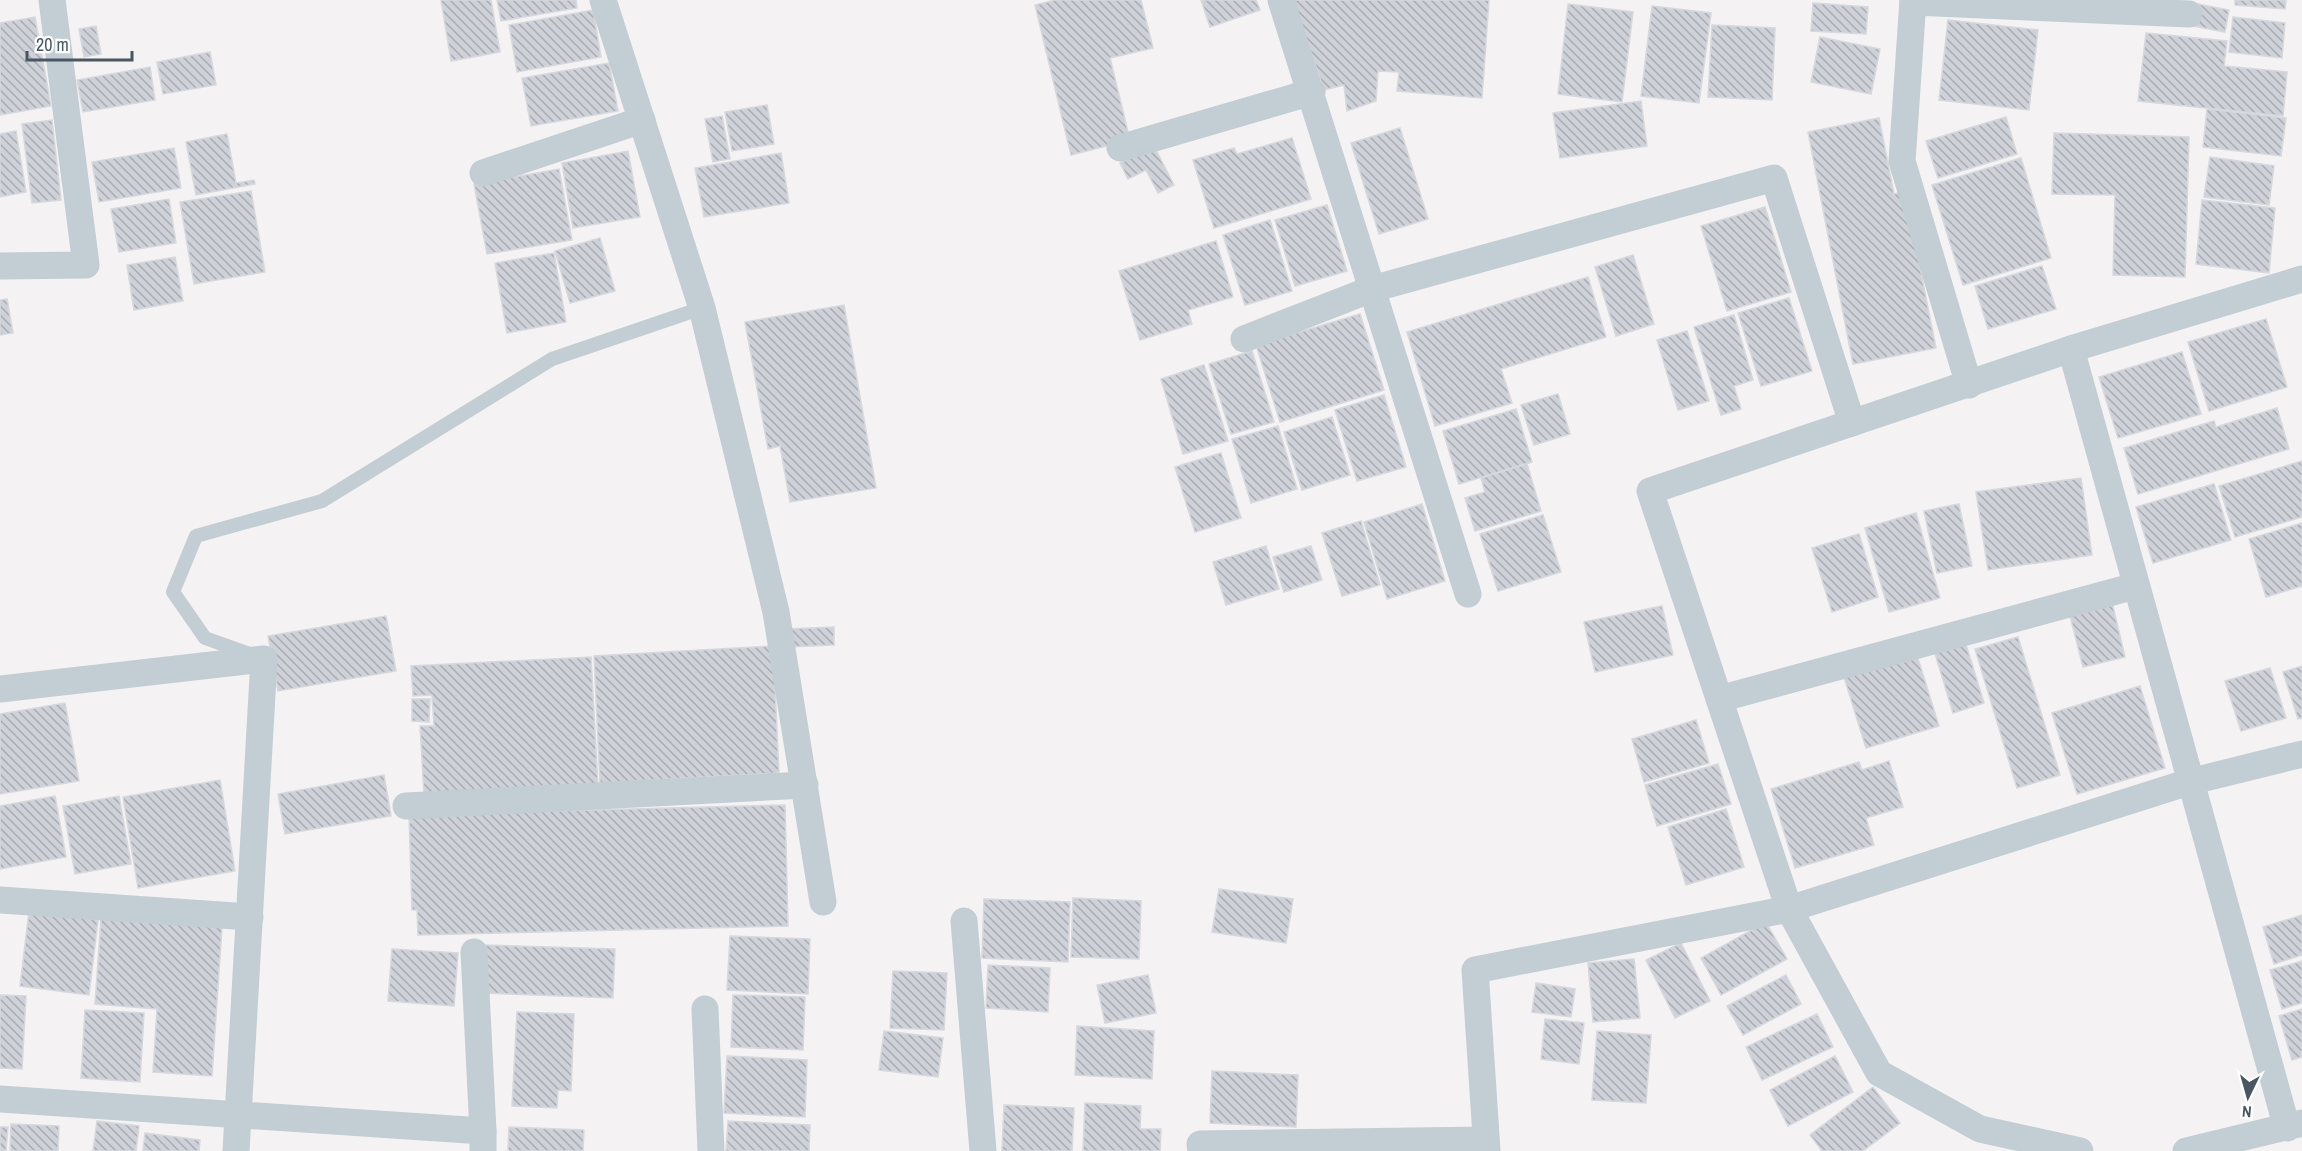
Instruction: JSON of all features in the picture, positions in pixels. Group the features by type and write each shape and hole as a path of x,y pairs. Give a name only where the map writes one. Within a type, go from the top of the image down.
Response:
{"street":[{"path":"0,266 86,265 52,0"},
{"path":"603,0 702,308 776,612 823,902"},
{"path":"1281,0 1312,92 1468,594"},
{"path":"1969,385 1902,161 1913,1 2189,14"},
{"path":"1120,148 1312,92"},
{"path":"483,173 642,120"},
{"path":"1244,339 1372,289 1774,178 1852,423"},
{"path":"2080,1151 1980,1129 1879,1073 1789,909 1650,491 2071,349 2302,279"},
{"path":"2071,349 2189,782 2294,1126 2186,1151"},
{"path":"1719,699 2135,586"},
{"path":"0,689 264,659 236,1151"},
{"path":"1201,1151 1200,1144 1487,1146 1475,970 1789,909 2189,782 2302,754"},
{"path":"406,806 805,785"},
{"path":"0,900 250,917"},
{"path":"964,921 983,1151"},
{"path":"0,1099 239,1115 483,1141 474,952"},
{"path":"705,1009 711,1151"}],"lane":[{"path":"264,659 205,638 173,592 196,536 322,501 552,358 702,308"}],"building":[{"path":"441,0 491,0 500,52 451,61"},
{"path":"497,0 576,0 577,8 501,21"},
{"path":"1055,0 1141,0 1153,48 1110,58 1130,140 1071,155 1035,5"},
{"path":"1201,0 1256,0 1260,10 1210,27"},
{"path":"1293,0 1489,0 1482,98 1397,91 1399,72 1378,71 1376,101 1347,111 1344,85 1324,90"},
{"path":"2235,0 2286,0 2285,9 2235,5"},
{"path":"1813,3 1868,7 1866,34 1811,31"},
{"path":"1568,4 1633,12 1622,102 1558,94"},
{"path":"2198,4 2229,10 2225,32 2193,26"},
{"path":"1652,6 1711,13 1699,103 1641,96"},
{"path":"593,10 601,57 517,72 509,25"},
{"path":"35,17 51,106 0,115 0,23"},
{"path":"2233,17 2285,23 2282,58 2229,52"},
{"path":"1948,20 2038,30 2029,110 1939,100"},
{"path":"1712,25 1775,28 1772,100 1708,97"},
{"path":"96,26 101,54 84,57 79,29"},
{"path":"2146,33 2227,41 2224,66 2287,72 2283,116 2138,101"},
{"path":"1820,37 1880,49 1871,94 1811,82"},
{"path":"210,52 216,85 163,94 157,62"},
{"path":"609,63 618,111 531,126 522,78"},
{"path":"150,67 155,100 83,112 77,80"},
{"path":"1641,101 1647,146 1560,158 1553,113"},
{"path":"767,105 774,144 732,151 725,112"},
{"path":"2207,109 2286,118 2281,156 2203,147"},
{"path":"722,116 730,159 713,162 705,119"},
{"path":"2006,117 2017,154 1938,178 1926,141"},
{"path":"1879,118 1894,194 1905,192 1936,348 1853,364 1808,132"},
{"path":"52,120 61,200 32,203 22,124"},
{"path":"1400,128 1428,219 1379,234 1351,143"},
{"path":"16,131 26,192 0,197 0,134"},
{"path":"2054,133 2189,137 2185,277 2113,275 2115,195 2052,194"},
{"path":"227,134 236,183 254,180 255,184 196,195 186,142"},
{"path":"1292,138 1311,199 1214,228 1193,160 1234,148 1237,154"},
{"path":"1154,146 1174,185 1158,193 1146,170 1128,179 1120,163"},
{"path":"174,148 181,188 99,202 92,162"},
{"path":"628,151 640,217 573,228 562,163"},
{"path":"781,153 789,203 704,217 695,168"},
{"path":"2210,157 2274,166 2269,205 2204,197"},
{"path":"2021,158 2051,258 1963,285 1932,185"},
{"path":"559,169 572,240 487,254 474,184"},
{"path":"251,191 265,272 194,284 180,202"},
{"path":"169,199 176,243 119,252 111,209"},
{"path":"2202,200 2275,208 2269,273 2196,264"},
{"path":"1327,205 1347,271 1295,286 1275,220"},
{"path":"1765,207 1791,292 1727,311 1701,226"},
{"path":"1270,220 1292,291 1245,305 1223,235"},
{"path":"600,238 615,291 570,303 555,251"},
{"path":"1216,241 1233,297 1188,310 1192,324 1140,340 1119,271"},
{"path":"554,253 566,322 507,333 495,263"},
{"path":"1633,255 1654,324 1616,336 1595,267"},
{"path":"175,257 183,301 134,310 127,265"},
{"path":"2042,266 2056,309 1988,329 1975,286"},
{"path":"1588,277 1606,337 1501,369 1512,403 1435,426 1407,332"},
{"path":"1789,298 1812,371 1761,386 1738,313"},
{"path":"7,299 13,333 0,335 0,300"},
{"path":"844,305 876,488 790,502 780,446 768,449 745,322"},
{"path":"1360,314 1384,390 1280,422 1256,345"},
{"path":"1734,315 1753,380 1734,386 1741,409 1721,415 1694,327"},
{"path":"2266,319 2287,387 2209,411 2188,342"},
{"path":"1687,331 1709,401 1678,410 1657,340"},
{"path":"1252,351 1274,422 1231,434 1209,364"},
{"path":"2182,352 2201,414 2118,438 2099,377"},
{"path":"1204,365 1228,441 1183,454 1161,379"},
{"path":"1558,394 1570,434 1534,445 1521,405"},
{"path":"1384,395 1406,467 1357,481 1335,410"},
{"path":"2277,408 2289,449 2138,494 2124,448 2214,421 2216,427"},
{"path":"1516,409 1532,462 1459,484 1443,431"},
{"path":"1332,417 1350,475 1302,490 1284,432"},
{"path":"1278,426 1297,489 1251,503 1232,439"},
{"path":"1221,453 1241,518 1195,532 1175,467"},
{"path":"2302,461 2302,517 2235,537 2219,486"},
{"path":"1527,464 1541,511 1475,531 1465,498 1485,492 1481,478"},
{"path":"2081,478 2092,555 1988,570 1976,492"},
{"path":"2214,484 2231,540 2153,563 2136,507"},
{"path":"1422,504 1445,581 1387,599 1364,522"},
{"path":"1959,504 1972,566 1937,573 1924,511"},
{"path":"1916,513 1940,598 1889,612 1865,528"},
{"path":"1543,515 1561,572 1498,591 1480,534"},
{"path":"1361,521 1380,585 1342,596 1322,533"},
{"path":"2302,523 2302,586 2266,597 2249,539"},
{"path":"1859,534 1878,597 1832,612 1812,548"},
{"path":"1266,546 1279,589 1226,605 1213,562"},
{"path":"1311,546 1322,580 1284,592 1273,557"},
{"path":"2111,598 2125,657 2083,667 2068,608"},
{"path":"1662,606 1673,655 1595,672 1584,622"},
{"path":"386,616 396,671 278,691 268,636"},
{"path":"834,627 834,645 788,647 787,629"},
{"path":"2018,637 2060,775 2017,788 1975,649"},
{"path":"1964,638 1984,703 1953,713 1933,647"},
{"path":"773,646 779,773 600,783 594,656"},
{"path":"1916,652 1939,726 1866,748 1843,674"},
{"path":"591,657 598,787 424,795 420,726 434,726 432,695 413,696 411,666"},
{"path":"2302,666 2302,718 2298,719 2283,672"},
{"path":"2270,668 2286,718 2241,731 2225,681"},
{"path":"2140,686 2165,768 2077,794 2052,713"},
{"path":"412,699 430,699 429,722 412,721"},
{"path":"65,703 79,781 0,794 0,714"},
{"path":"1696,720 1709,763 1644,782 1632,739"},
{"path":"1889,761 1903,807 1866,818 1874,845 1795,868 1771,789 1859,762 1862,770"},
{"path":"1718,764 1731,804 1657,826 1645,785"},
{"path":"384,775 391,816 285,834 278,794"},
{"path":"220,780 235,871 138,888 123,797"},
{"path":"55,796 66,857 0,869 0,806"},
{"path":"119,796 131,864 75,874 63,806"},
{"path":"785,805 788,926 418,935 417,910 412,910 409,815"},
{"path":"1726,809 1744,867 1686,885 1668,827"},
{"path":"1219,889 1293,899 1286,943 1212,932"},
{"path":"1073,898 1141,901 1139,959 1071,957"},
{"path":"984,899 1070,902 1068,962 982,958"},
{"path":"29,911 98,920 89,995 20,986"},
{"path":"2302,915 2302,955 2274,964 2263,927"},
{"path":"101,919 222,927 212,1076 153,1072 157,1009 95,1004"},
{"path":"1766,922 1787,959 1721,995 1701,958"},
{"path":"730,936 810,939 808,994 727,990"},
{"path":"1681,943 1710,1001 1675,1018 1646,960"},
{"path":"484,945 615,949 613,998 482,993"},
{"path":"392,949 458,953 454,1006 388,1001"},
{"path":"1634,959 1640,1018 1593,1022 1588,963"},
{"path":"2302,961 2302,1003 2282,1009 2270,970"},
{"path":"988,965 1050,968 1048,1012 986,1008"},
{"path":"893,971 947,973 944,1030 890,1028"},
{"path":"1148,975 1156,1013 1105,1023 1097,985"},
{"path":"1786,975 1801,1004 1743,1035 1727,1006"},
{"path":"1536,983 1575,989 1571,1017 1532,1012"},
{"path":"0,995 26,996 22,1069 0,1068"},
{"path":"733,995 805,997 803,1050 731,1047"},
{"path":"2302,1009 2302,1057 2292,1060 2279,1016"},
{"path":"85,1010 144,1013 140,1082 81,1078"},
{"path":"517,1012 574,1014 571,1091 558,1090 557,1108 512,1106"},
{"path":"1817,1014 1833,1047 1762,1080 1746,1047"},
{"path":"1545,1019 1584,1023 1579,1064 1541,1059"},
{"path":"1077,1026 1154,1031 1152,1079 1075,1075"},
{"path":"884,1031 943,1038 938,1077 879,1070"},
{"path":"1597,1031 1651,1035 1646,1103 1592,1100"},
{"path":"727,1056 807,1060 805,1117 724,1113"},
{"path":"1835,1056 1853,1092 1788,1126 1770,1090"},
{"path":"1212,1071 1298,1075 1296,1127 1210,1123"},
{"path":"1873,1087 1900,1123 1863,1151 1822,1151 1810,1135"},
{"path":"1085,1103 1141,1106 1140,1129 1161,1129 1160,1151 1083,1151"},
{"path":"1004,1105 1074,1108 1072,1151 1002,1151"},
{"path":"97,1121 139,1126 136,1151 93,1151"},
{"path":"728,1121 810,1125 809,1151 726,1151"},
{"path":"11,1124 59,1126 58,1151 10,1151"},
{"path":"0,1127 8,1127 6,1151 0,1151"},
{"path":"509,1127 584,1130 583,1151 508,1151"},
{"path":"145,1133 200,1140 199,1151 143,1151"}]}
